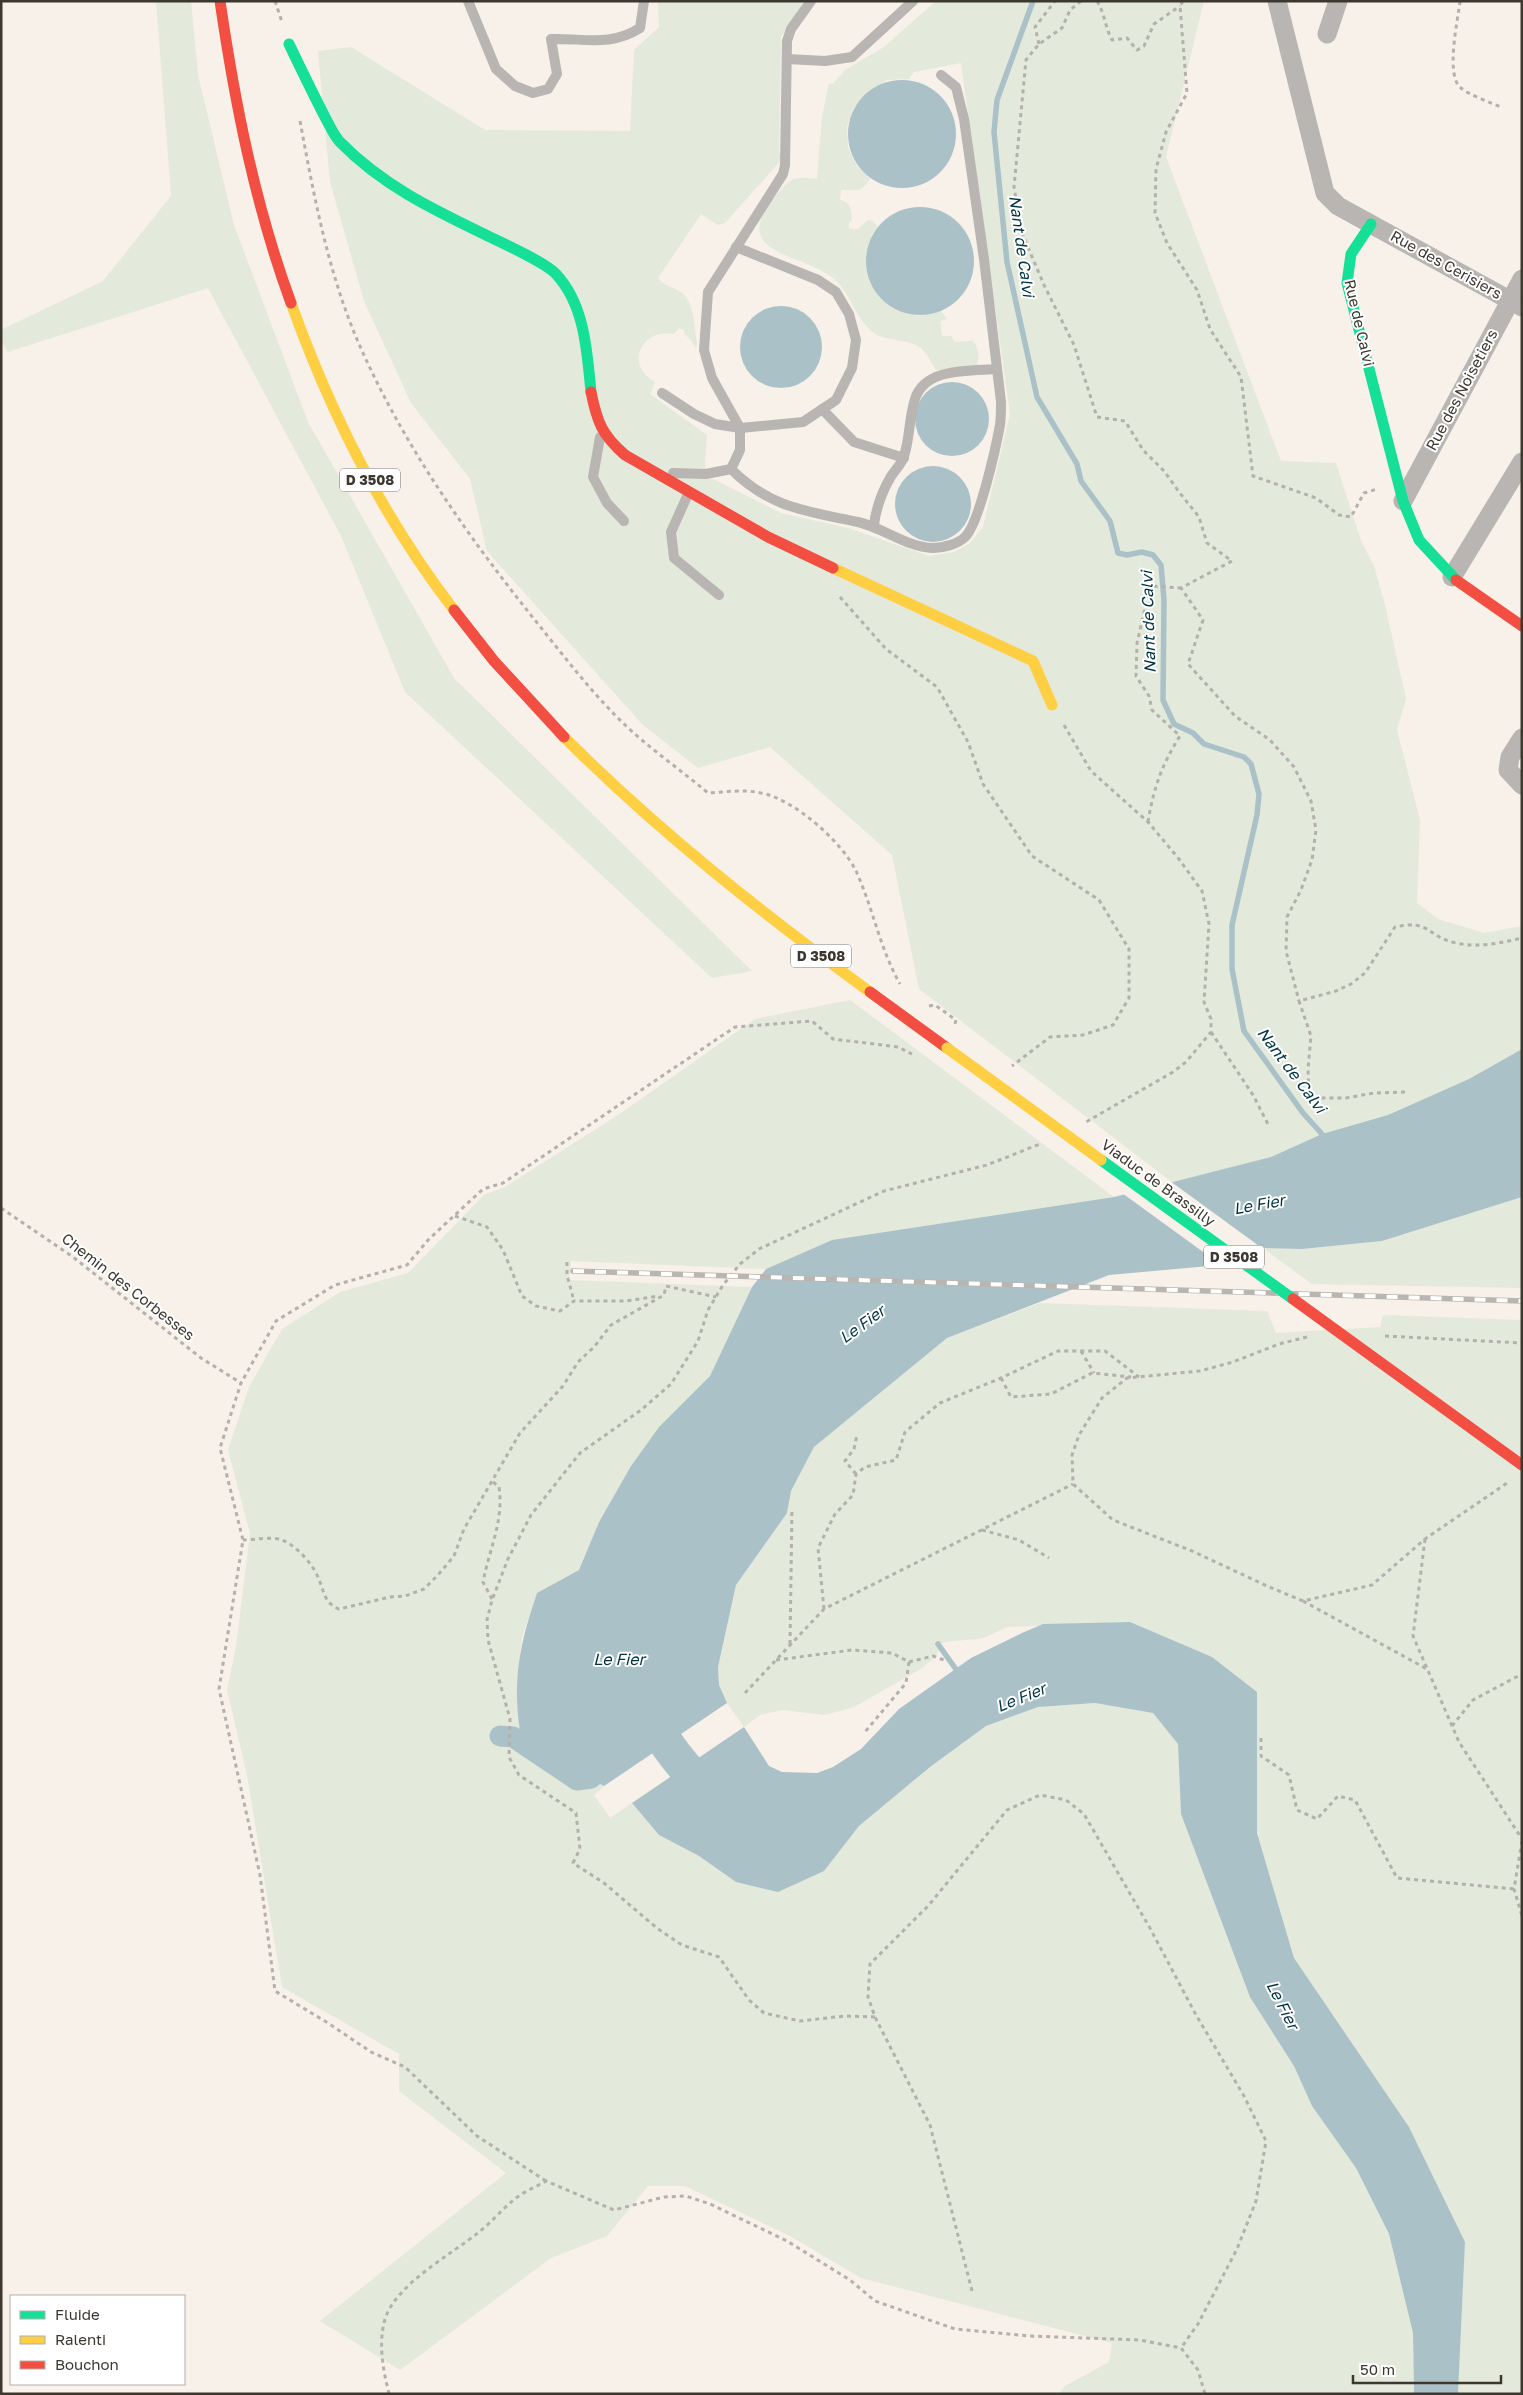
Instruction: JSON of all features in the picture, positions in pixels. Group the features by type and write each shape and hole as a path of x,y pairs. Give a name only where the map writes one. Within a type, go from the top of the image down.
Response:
{"main road":[{"name":"Viaduc de Brassilly","path":"220,1 239,126 261,216 286,296 318,379 353,450 402,534 447,602 536,708 616,787 699,860 770,917 859,985 1522,1465"},
{"path":"289,44 312,93 338,140 372,171 411,198 511,247 555,273 572,298 580,319 597,420 608,440 625,455 768,537 1033,661 1052,705"},
{"name":"Rue de Calvi","path":"1370,224 1351,254 1347,283 1403,501 1419,540 1452,577 1522,626"}],"street":[{"path":"1277,1 1325,193 1338,206 1370,224"},
{"path":"1327,34 1338,1"},
{"name":"Rue des Cerisiers","path":"1370,224 1516,304"},
{"name":"Rue des Noisetiers","path":"1403,501 1516,304 1522,279"},
{"path":"1452,577 1522,462"},
{"path":"1522,738 1510,758 1508,770 1522,785"}],"lane":[{"path":"468,1 496,69 515,86 533,93 548,89 557,74 551,39 606,41 625,37 640,28 644,4"},
{"path":"730,469 740,450 740,428 712,378 704,350 708,292 783,174 785,165 787,41 791,29 811,1"},
{"path":"787,58 824,60 852,57 913,1"},
{"path":"730,469 742,481 766,498 794,508 874,526 915,545 934,548 949,545 965,537 975,522 1000,423 997,368 964,119 956,87 941,75"},
{"path":"662,393 694,414 715,424 740,428 803,422 836,400 852,368 856,340 850,314 836,292 818,280 736,247"},
{"path":"874,526 877,505 890,477 904,458 915,397 923,386 937,377 952,372 997,368"},
{"path":"822,409 854,442 904,458"},
{"path":"602,429 593,477 606,502 624,520"},
{"path":"657,473 706,474 730,469"},
{"path":"689,491 672,532 674,558 719,595"}],"path":[{"path":"275,1 289,44"},
{"path":"1039,44 1035,27 1056,1"},
{"path":"1081,1 1070,10 1062,28 1039,44 1026,60 1014,187 1022,233 1044,285 1074,345 1097,417 1125,421 1143,450 1164,471 1199,517 1207,544 1232,561 1181,588 1150,586 1137,643 1136,676 1149,696 1152,710 1180,736 1165,759 1155,785 1148,822"},
{"path":"1096,1 1104,12 1106,28 1112,40 1127,38 1136,50 1144,46 1154,24 1180,6 1183,1"},
{"path":"1460,1 1453,62 1455,82 1462,89 1503,108"},
{"path":"1180,6 1187,93 1166,132 1156,169 1155,213 1167,243 1197,290 1210,329 1241,377 1253,476 1316,498 1339,515 1351,517 1364,493 1398,483"},
{"path":"299,115 315,202 333,271 358,343 390,406 455,515 484,556 574,669 625,724 708,793 746,790 778,798 817,825 835,842 855,869 882,944 903,989"},
{"path":"1181,588 1203,620 1188,664 1235,716 1270,740 1294,767 1311,801 1316,830 1312,860 1301,890 1288,917 1286,951 1299,1001 1312,1036 1308,1069 1309,1098 1346,1098 1374,1093 1405,1092"},
{"path":"837,594 886,649 937,687 968,742 983,784 1032,856 1099,900 1128,950 1128,998 1113,1025 1083,1035 1050,1037 1006,1071"},
{"path":"1052,705 1091,771 1148,822 1179,859 1202,892 1209,924 1204,1002 1211,1019 1211,1032 1253,1095 1269,1126"},
{"path":"1299,1001 1336,991 1351,984 1364,973 1395,926 1411,923 1431,929 1440,939 1457,944 1476,946 1522,938"},
{"path":"921,1008 935,1005 956,1020 955,1024"},
{"path":"920,1057 898,1047 833,1039 812,1021 735,1027 503,1183 484,1189 430,1239 407,1265 336,1285 276,1321 241,1383 220,1448 243,1540 219,1689 260,1875 275,1991 371,2052 406,2067 477,2136 546,2182 614,2210 664,2197 686,2196 710,2204 786,2241 850,2280 875,2301 955,2329 1030,2336 1140,2340 1181,2348 1198,2370 1205,2394"},
{"path":"1082,1124 1173,1072 1186,1062 1211,1032"},
{"path":"875,2017 845,2016 800,2021 764,2013 750,2000 719,1957 682,1945 658,1929 604,1883 573,1863 580,1849 576,1813 519,1774 509,1757 510,1719 488,1640 487,1620 492,1600 531,1515 580,1453 641,1410 671,1384 698,1341 708,1310 740,1264 759,1249 884,1191 987,1165 1042,1143"},
{"name":"Chemin des Corbesses","path":"1,1208 73,1257 200,1358 241,1383"},
{"path":"454,1216 487,1227 503,1250 522,1296 536,1306 560,1311 574,1301 626,1301 664,1295"},
{"path":"567,1262 567,1275 574,1301"},
{"path":"243,1540 281,1539 304,1556 317,1574 325,1598 331,1606 339,1609 390,1597 405,1596 424,1589 454,1556 464,1529 520,1433 563,1386 578,1362 594,1347 611,1325 664,1295 666,1286 716,1297"},
{"path":"1312,1336 1280,1344 1233,1362 1200,1371 1127,1378 1102,1398 1084,1427 1072,1455 1073,1484 1113,1520 1192,1551 1303,1601 1428,1670"},
{"path":"1378,1336 1522,1343"},
{"path":"824,1609 818,1548 835,1514 853,1495 856,1474 865,1468 896,1460 906,1432 940,1403 1001,1378 1058,1351 1105,1351 1139,1377"},
{"path":"1081,1351 1095,1373"},
{"path":"1001,1378 1011,1397 1051,1394 1095,1373 1139,1377"},
{"path":"856,1474 845,1461 854,1450 857,1435"},
{"path":"492,1481 499,1487 502,1502 492,1554 482,1582 492,1600"},
{"path":"1303,1601 1372,1585 1425,1539 1507,1483"},
{"path":"745,1693 824,1609 1073,1484"},
{"path":"790,1644 792,1508"},
{"path":"981,1530 1019,1540 1049,1558"},
{"path":"1425,1539 1413,1636 1460,1742 1522,1840 1514,1888 1522,1916"},
{"path":"775,1660 852,1650 892,1653 909,1662 933,1656 944,1660"},
{"path":"864,1732 906,1683 909,1662"},
{"path":"1452,1726 1473,1700 1522,1674"},
{"path":"1261,1738 1261,1756 1289,1775 1297,1810 1317,1819 1338,1796 1355,1800 1397,1878 1514,1888"},
{"path":"972,2291 930,2125 875,2017 868,1997 870,1964 948,1884 973,1849 1007,1810 1040,1795 1066,1800 1084,1814 1151,1930 1196,2015 1244,2096 1266,2141 1256,2201 1237,2249 1198,2324 1181,2348"},
{"path":"389,2394 383,2370 381,2342 386,2317 398,2296 417,2278 481,2230 517,2198 546,2182"}],"shaded area":[{"path":"156,1 191,1 198,75 234,225 308,422 454,678 752,971 712,978 405,692 341,536 208,288 8,352 1,341 1,330 103,281 171,196"},
{"path":"658,1 804,1 781,37 779,153 783,158 725,223 718,225 701,214 658,278 686,297 692,309 697,343 696,348 684,334 685,331 679,328 674,334 662,334 645,342 640,349 639,358 640,366 646,375 655,382 650,394 707,435 705,464 707,479 713,479 781,513 848,528 929,556 954,552 969,544 983,527 1010,414 961,63 914,72 909,79 887,80 854,107 847,127 848,148 857,166 870,178 858,190 841,190 840,200 847,203 850,208 852,221 849,222 849,229 858,229 868,220 873,221 878,227 871,235 896,310 918,316 941,311 947,319 940,321 942,336 951,336 955,342 973,341 978,352 977,365 936,370 921,348 916,345 885,338 874,333 862,321 844,291 833,278 819,269 773,249 763,240 759,229 764,213 787,183 799,178 817,179 822,117 829,83 833,84 845,70 884,47 936,1 1204,1 1166,157 1281,461 1336,463 1361,541 1374,566 1385,605 1406,699 1397,730 1420,820 1417,903 1438,919 1484,933 1522,926 1522,1049 1469,1079 1388,1115 1322,1134 1271,1157 1173,1183 919,989 892,855 770,747 698,768 643,725 487,551 470,479 411,403 364,301 330,182 318,51 351,47 485,130 630,131 634,50 659,27"},
{"path":"850,1000 1114,1197 832,1240 766,1269 571,1261 569,1280 752,1287 710,1376 659,1427 631,1466 599,1522 579,1570 537,1593 522,1638 517,1678 517,1709 573,1769 604,1786 594,1795 610,1818 632,1803 659,1835 699,1856 736,1882 824,1871 859,1826 930,1767 986,1726 1038,1707 1095,1703 1153,1713 1178,1744 1181,1815 1312,2106 1356,2168 1389,2234 1413,2333 1414,2394 1059,2394 1065,2386 1109,2362 1112,2343 861,2278 790,2236 685,2186 648,2186 607,2236 551,2258 400,2370 320,2321 506,2173 399,2091 399,2054 282,1987 247,1775 227,1690 236,1647 250,1533 228,1450 249,1387 282,1329 340,1292 408,1273 484,1195 505,1187 618,1115 755,1019"},
{"path":"1522,1197 1522,1288 1312,1284 1263,1248 1302,1249 1382,1241"},
{"path":"1040,1303 1267,1311 1276,1333 1380,1327 1383,1315 1522,1320 1522,2394 1458,2394 1465,2242 1409,2127 1294,1958 1257,1833 1257,1692 1130,1622 1009,1627 983,1638 942,1643 936,1657 919,1670 854,1707 825,1715 783,1710 760,1715 744,1727 727,1703 719,1685 718,1667 736,1585 787,1513 791,1491 814,1447 947,1338"}],"water":[{"path":"902,80 923,84 941,95 952,113 956,134 952,155 941,173 923,184 902,188 881,184 863,173 852,155 848,134 852,113 863,95 881,84"},
{"path":"920,207 941,211 958,223 970,240 974,261 970,282 958,299 941,311 920,315 899,311 882,299 870,282 866,261 870,240 882,223 899,211"},
{"path":"781,306 797,309 810,318 819,331 822,347 819,363 810,376 797,385 781,388 765,385 752,376 743,363 740,347 743,331 752,318 765,309"},
{"path":"945,382 959,382 973,388 983,398 989,412 989,426 983,440 973,450 959,456 945,456 931,450 921,440 915,426 915,412 921,398 931,388"},
{"path":"933,466 947,469 960,477 968,490 971,504 968,518 960,531 947,539 933,542 919,539 906,531 898,518 895,504 898,490 906,477 919,469"},
{"name":"Le Fier","path":"1522,1049 1522,1197 1382,1241 1302,1249 1263,1248 1209,1266 1109,1275 947,1338 814,1447 791,1491 787,1513 736,1585 718,1667 719,1685 727,1703 604,1786 573,1769 520,1731 517,1695 519,1661 526,1628 537,1593 579,1570 599,1522 631,1466 659,1427 710,1376 752,1287 766,1269 832,1240 1114,1197 1271,1157 1322,1134 1388,1115 1469,1079"},
{"name":"Le Fier","path":"1130,1622 1212,1657 1257,1692 1257,1833 1294,1958 1409,2127 1465,2242 1458,2394 1414,2394 1413,2333 1389,2234 1356,2168 1312,2106 1294,2066 1250,1997 1181,1814 1178,1744 1153,1713 1095,1703 1038,1707 986,1726 930,1767 859,1826 824,1871 778,1892 736,1882 699,1856 659,1835 632,1803 744,1727 769,1766 782,1772 817,1773 833,1767 861,1749 899,1709 971,1658 1022,1633 1043,1624"}],"pier":[{"path":"1170,1181 1266,1251 1221,1265 1122,1193"}],"waterway":[{"name":"Nant de Calvi","path":"1033,1 997,100 994,132 1007,262 1037,397 1077,464 1081,481 1110,521 1118,553 1127,555 1142,552 1153,555 1161,565 1164,600 1163,700 1174,724 1193,733 1204,744 1244,757 1251,764 1259,794 1257,815 1232,925 1232,969 1244,1031 1303,1113 1322,1134 1320,1140"},
{"path":"938,1644 960,1675"},
{"name":"Le Fier","path":"643,1703 666,1743 686,1769 719,1801"},
{"path":"500,1736 513,1737 577,1780 591,1778 613,1758"}],"railway":[{"path":"573,1271 1522,1301"}],"traffic: fast":[{"path":"289,44 334,134 356,157 409,195 446,216 533,258 556,274 566,286 579,314 586,345 591,392"},
{"path":"1371,224 1351,254 1347,283 1403,501 1419,540 1456,580"},
{"path":"1101,1160 1293,1299"}],"traffic: slow":[{"path":"291,303 323,384 360,463 404,539 454,610"},
{"path":"833,568 1033,661 1052,705"},
{"path":"564,737 636,806 712,871 870,992"},
{"path":"947,1048 1101,1160"}],"traffic: jam":[{"path":"220,1 232,78 248,154 267,229 291,303"},
{"path":"591,392 598,420 611,441 625,455 768,537 833,568"},
{"path":"1456,580 1522,626"},
{"path":"454,610 494,661 564,737"},
{"path":"870,992 947,1048"},
{"path":"1293,1299 1522,1465"}]}
